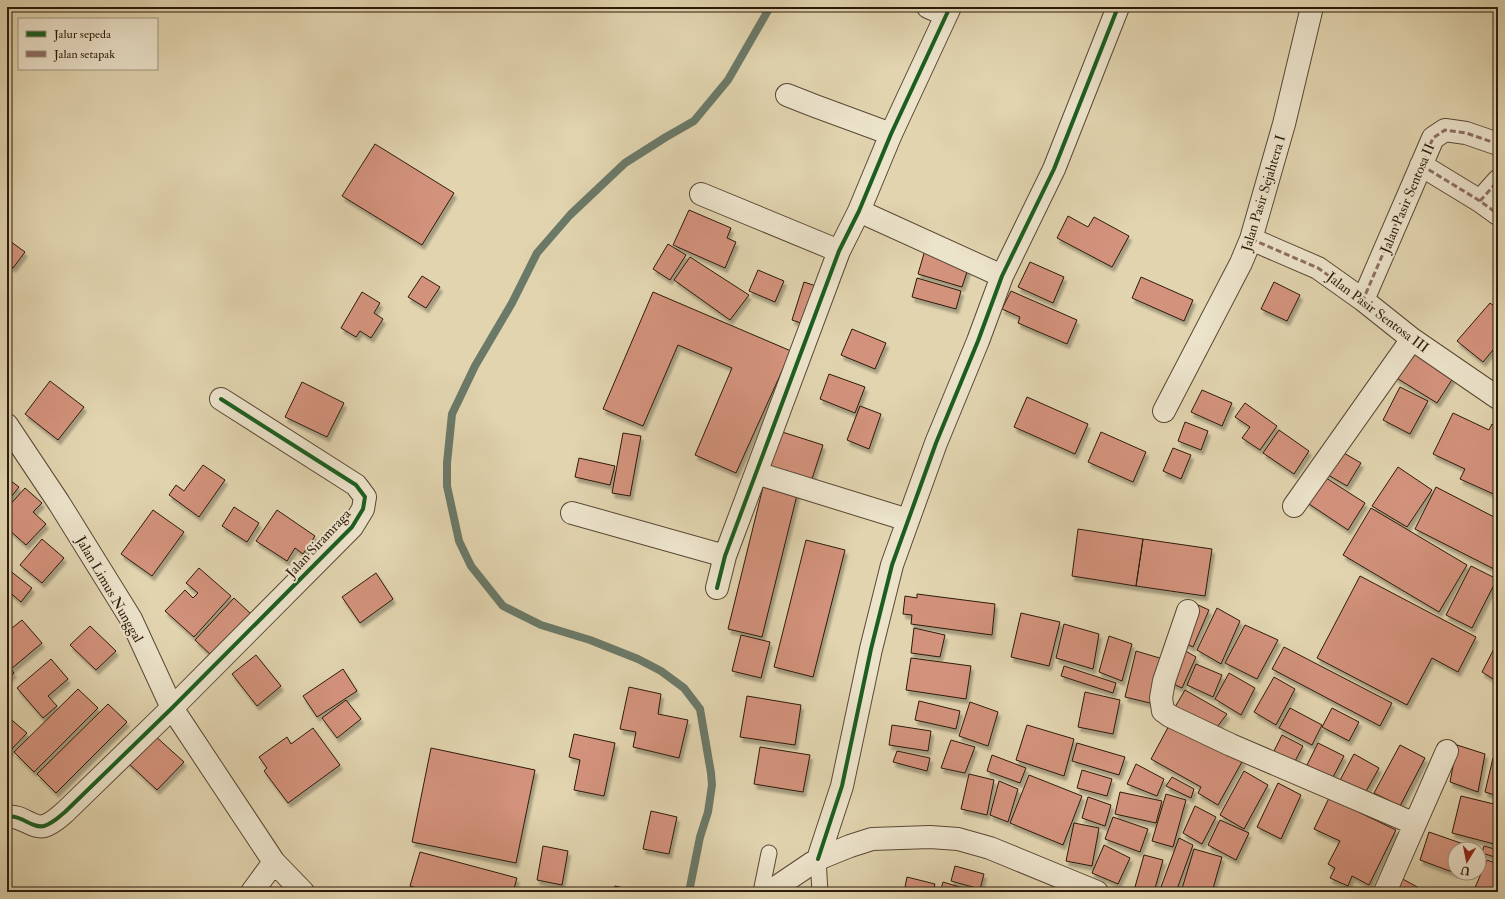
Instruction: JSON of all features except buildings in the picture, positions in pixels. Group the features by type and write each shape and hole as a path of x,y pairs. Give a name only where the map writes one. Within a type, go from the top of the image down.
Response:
{"street":[{"path":"818,859 842,786 871,649 892,565 936,443 978,341 1002,276 1054,169 1118,7"},
{"name":"Jalan Pasir Sejahtera I","path":"1164,411 1241,263 1251,239 1284,124 1312,7"},
{"path":"717,588 725,556 840,252 859,211 941,10"},
{"path":"787,95 891,134"},
{"name":"Jalan Pasir Sentosa II","path":"1364,300 1433,138 1445,130 1466,133 1498,144"},
{"path":"1421,165 1480,201 1498,214"},
{"path":"1480,201 1498,181"},
{"path":"701,194 840,252"},
{"path":"859,211 1002,276"},
{"name":"Jalan Pasir Sentosa III","path":"1251,239 1318,268 1364,300 1412,339 1498,398"},
{"path":"1294,506 1412,339"},
{"name":"Jalan Siramraga","path":"7,817 19,817 35,826 42,827 57,819 172,708 352,527 363,509 365,496 356,485 221,399"},
{"name":"Jalan Limus Nunggal","path":"7,425 59,503 131,619 172,708 274,862 303,892"},
{"path":"756,474 908,520"},
{"path":"572,513 725,556"},
{"path":"1188,610 1164,681 1161,698 1163,711 1170,716 1231,745 1415,824"},
{"path":"1385,892 1447,751"},
{"path":"768,892 818,859 872,839 901,837 958,839 990,848 1097,892"},
{"path":"252,892 274,862"}],"lane":[{"path":"760,892 768,853"},
{"path":"818,859 820,892"}],"waterway":[{"path":"689,892 700,837 708,812 712,785 700,709 684,688 661,671 638,659 590,640 541,625 503,606 471,566 459,541 447,486 447,463 452,414 475,366 512,303 537,253 570,215 625,163 694,121 728,80 770,7"}],"marked path":[{"path":"1251,239 1318,268 1363,300 1433,138 1445,130 1466,133 1498,144"},
{"path":"1421,165 1480,201 1498,214"},
{"path":"1480,201 1498,181"}],"cycle path":[{"path":"717,588 725,556 839,251 859,211 891,134 950,7"},
{"path":"818,859 842,786 871,649 892,565 936,443 978,341 1002,276 1054,169 1118,7"},
{"path":"7,817 17,818 35,825 44,826 53,822 65,812 172,708 352,527 363,509 365,497 356,485 221,399"}]}
